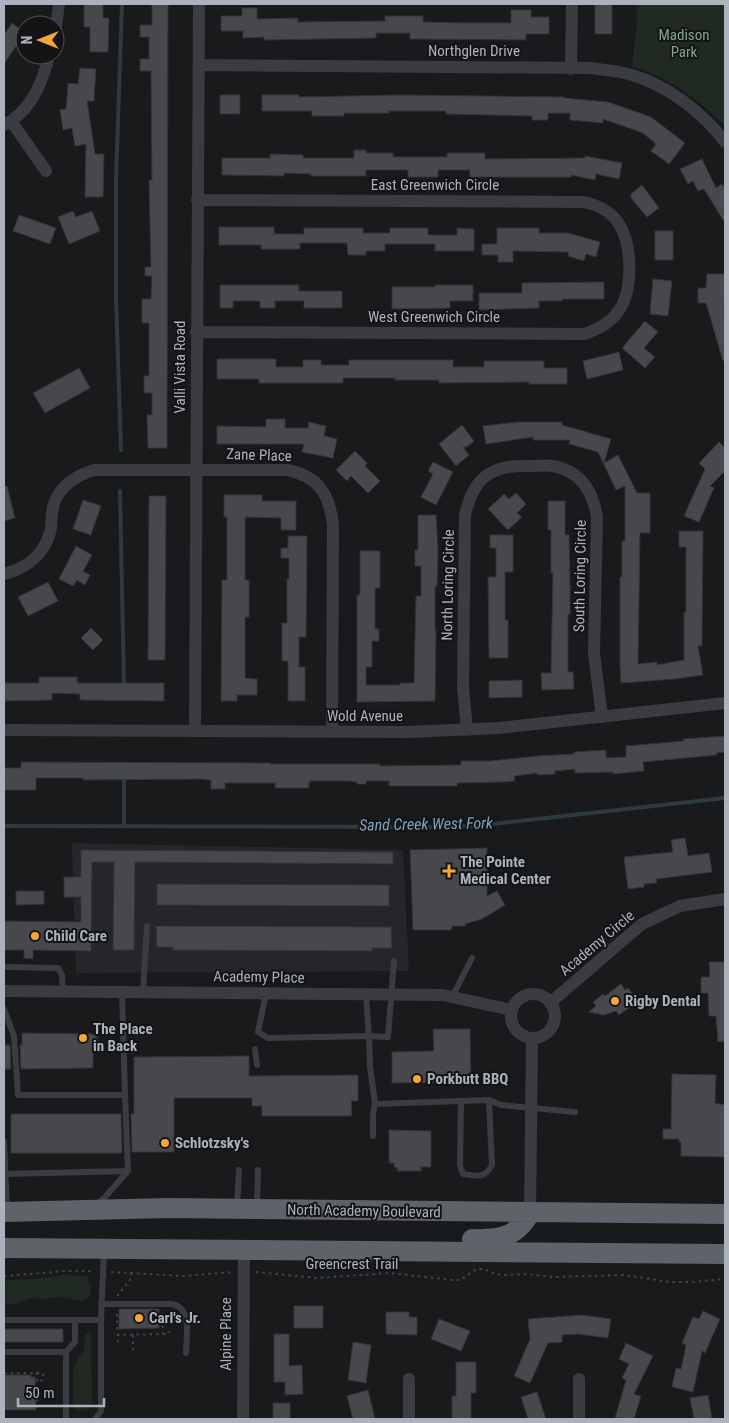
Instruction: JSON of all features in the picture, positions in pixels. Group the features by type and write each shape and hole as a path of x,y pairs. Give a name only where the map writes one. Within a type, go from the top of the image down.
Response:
{"highway":[{"name":"North Academy Boulevard","path":"6,1212 168,1208 725,1214"},
{"path":"363,1251 386,1238 493,1240 507,1236 525,1222 530,1213"},
{"path":"4,1248 725,1254"}],"street":[{"name":"Valli Vista Road","path":"195,731 199,4"},
{"path":"571,69 572,4"},
{"path":"46,65 33,97 7,123 46,171"},
{"name":"Northglen Drive","path":"199,65 590,68 614,71 650,82 684,102 716,130 725,142"},
{"name":"East Greenwich Circle","path":"197,200 584,202 596,205 608,212 616,221 622,230 626,242 629,269"},
{"name":"West Greenwich Circle","path":"196,332 585,334 608,322 617,314 626,294 629,269"},
{"name":"South Loring Circle","path":"513,466 553,466 564,470 585,483 595,502 597,517 594,653 602,716"},
{"name":"North Loring Circle","path":"467,730 463,686 465,516 469,500 476,486 486,476 498,469 513,466"},
{"name":"Zane Place","path":"4,574 20,569 32,562 41,552 47,541 56,499 62,489 81,474 107,468 293,471 309,476 318,484 326,496 333,524 332,732"},
{"name":"Wold Avenue","path":"4,730 407,732 467,730 725,703"},
{"name":"Academy Circle","path":"550,1003 642,924 680,906 725,899"},
{"name":"Academy Place","path":"4,991 443,995 512,1010"},
{"path":"536,994 545,998 550,1003 555,1017 551,1028 540,1037 524,1036 513,1026 512,1010 515,1003 521,998 536,994"},
{"path":"530,1213 532,1038"},
{"name":"Alpine Place","path":"243,1419 244,1249"},
{"path":"409,1378 409,1419"},
{"path":"579,1380 579,1419"}],"lane":[{"path":"143,993 147,926"},
{"path":"451,997 472,958"},
{"path":"266,994 258,1032 268,1038 388,1037 394,961"},
{"path":"4,967 58,968 62,975 63,992"},
{"path":"89,1210 105,1197 128,1171 122,992"},
{"path":"366,995 370,1066 375,1104 373,1136"},
{"path":"4,1009 14,1036 18,1095 125,1095"},
{"path":"255,1049 257,1065"},
{"path":"375,1104 489,1100 501,1105 575,1112"},
{"path":"461,1101 460,1166 463,1174 484,1176 489,1172 492,1165 489,1100"},
{"path":"4,1141 6,1212"},
{"path":"237,1209 239,1170"},
{"path":"257,1209 258,1170"},
{"path":"5,1174 128,1171"},
{"path":"95,1419 101,1411 101,1320 104,1249"},
{"path":"102,1304 177,1305 186,1316 186,1353"},
{"path":"4,1320 101,1320"},
{"path":"66,1419 66,1352 75,1342 75,1320"},
{"path":"4,1352 66,1352"}],"path":[{"name":"Greencrest Trail","path":"4,1276 66,1271 184,1276 221,1272 263,1272 317,1278 390,1273 460,1280 477,1269 484,1269 495,1274 505,1275 527,1274 553,1277 624,1275 670,1282 725,1279"},
{"path":"117,1300 117,1295 130,1280 131,1273"},
{"path":"4,1276 4,1310"},
{"path":"162,1308 163,1334"},
{"path":"117,1309 118,1345"},
{"path":"118,1335 168,1334 169,1331"},
{"path":"133,1335 133,1353"},
{"path":"4,1373 43,1373 43,1379 37,1383"},
{"path":"37,1373 37,1408"}],"shaded area":[{"path":"72,843 403,850 409,971 76,973"}],"green space":[{"name":"Madison Park","path":"637,4 725,4 725,126 693,98 671,83 646,71 632,67"},
{"path":"65,1275 87,1276 91,1286 90,1296 83,1301 62,1297 32,1298 15,1304 5,1303 6,1280"},
{"path":"89,1332 91,1334 92,1403 87,1410 78,1411 74,1408 73,1404 73,1372 78,1358 84,1350 85,1335"}],"building":[{"path":"84,4 103,4 103,18 109,18 108,52 90,52 90,27 84,27"},
{"path":"152,4 168,4 167,448 148,448 147,415 152,415 152,393 144,393 144,376 149,376 149,323 142,323 142,299 151,299 152,276 145,276 145,267 151,267 149,180 152,180 151,71 140,71 140,59 149,59 149,37 140,37 140,25 152,25"},
{"path":"595,4 612,4 612,34 595,34"},
{"path":"242,8 257,8 257,19 298,18 298,22 385,21 385,16 423,16 423,22 511,23 511,10 531,10 531,17 549,17 549,34 526,34 526,40 410,39 410,33 376,33 376,38 264,40 264,37 243,38 243,31 221,31 221,16 242,16"},
{"path":"12,23 15,25 15,48 4,64 4,35"},
{"path":"80,68 96,69 94,101 87,101 95,154 104,154 103,197 85,197 86,144 75,146 72,128 63,130 60,110 66,109 68,83 78,84"},
{"path":"220,95 240,95 240,114 220,114"},
{"path":"262,95 299,95 299,97 399,95 564,97 608,102 651,117 685,143 669,164 651,151 656,144 643,133 603,119 603,123 570,120 570,113 548,113 548,120 532,120 532,116 446,114 446,111 389,111 389,113 344,113 344,116 312,116 312,111 262,111"},
{"path":"354,150 366,150 366,153 393,153 393,157 447,157 447,153 485,153 485,159 585,158 585,156 622,163 619,179 596,174 595,180 571,175 571,177 470,177 470,170 438,170 438,177 408,177 408,170 366,170 366,176 311,176 311,174 284,173 284,176 222,175 222,158 270,158 270,154 303,155 303,158 354,158"},
{"path":"702,159 716,188 722,184 725,189 725,223 704,189 698,191 693,181 688,184 680,169"},
{"path":"642,185 659,208 647,217 631,198 631,194"},
{"path":"73,211 76,217 92,211 100,231 69,244 58,217"},
{"path":"19,215 56,228 50,244 13,231"},
{"path":"219,227 274,227 274,234 304,234 304,228 363,228 363,233 390,233 390,228 428,228 428,235 457,235 457,228 474,229 474,251 435,251 435,244 385,244 385,251 366,251 366,255 348,255 347,243 300,243 300,249 261,249 261,245 219,245"},
{"path":"497,228 539,228 539,233 568,233 600,242 596,257 586,254 584,261 568,256 569,252 513,251 513,262 498,262 498,255 482,255 482,244 497,244"},
{"path":"655,231 673,231 673,260 655,260"},
{"path":"707,274 725,274 725,360 723,361 706,303 698,303 698,288 706,288"},
{"path":"653,279 672,281 668,316 650,314"},
{"path":"604,282 604,299 539,301 539,308 479,310 479,293 522,293 522,283"},
{"path":"220,285 299,285 299,291 342,291 342,308 304,308 304,301 275,301 275,308 260,308 260,301 233,301 233,308 220,308"},
{"path":"435,285 473,285 473,301 450,301 450,308 392,309 392,287 435,287"},
{"path":"645,321 658,332 644,348 655,357 645,368 622,348"},
{"path":"619,352 623,370 587,379 583,361"},
{"path":"217,359 276,359 276,367 303,367 303,360 321,360 321,365 349,365 349,360 453,360 453,367 484,367 484,361 544,361 544,368 567,368 567,384 529,384 529,382 439,383 439,380 395,380 395,378 343,378 343,383 259,383 259,379 217,379"},
{"path":"79,368 90,388 45,413 33,393"},
{"path":"266,419 285,419 285,428 308,428 309,422 326,426 324,436 337,439 333,458 302,452 304,444 217,444 217,426 266,427"},
{"path":"518,422 562,422 562,425 611,439 604,463 618,455 637,493 650,493 650,533 640,533 638,664 657,662 657,665 684,660 686,547 679,547 679,531 703,531 702,646 698,646 703,675 621,683 620,577 622,577 622,541 625,541 625,486 616,490 598,452 569,444 570,440 533,440 533,437 486,444 483,426"},
{"path":"462,425 474,441 467,447 463,447 469,455 456,466 439,444"},
{"path":"719,442 725,448 725,471 710,486 714,488 699,522 684,516 705,469 699,463"},
{"path":"355,451 367,463 365,466 380,481 368,493 351,476 347,481 336,470"},
{"path":"433,462 453,472 436,505 421,497 433,474 428,471"},
{"path":"4,486 7,486 15,518 4,521"},
{"path":"516,493 526,504 517,513 522,517 508,530 488,509 504,494 509,499"},
{"path":"224,495 262,495 262,501 296,501 296,530 281,530 281,518 245,517 245,580 249,580 249,617 245,617 245,678 257,679 257,695 237,695 237,701 221,701 222,580 227,580 227,517 224,517"},
{"path":"149,496 166,496 165,660 148,660"},
{"path":"83,500 101,506 91,535 73,529"},
{"path":"548,501 565,501 565,535 569,535 570,582 568,672 573,672 574,689 542,690 541,673 551,673 553,573 551,573 551,530 548,530"},
{"path":"418,515 436,515 438,551 437,586 435,586 435,701 357,702 357,595 360,595 360,551 380,551 380,588 375,588 375,629 379,629 379,641 372,641 372,667 366,667 366,685 414,683 416,596 421,596 421,566 415,566 415,550 418,550"},
{"path":"490,535 513,535 513,572 505,572 505,620 508,620 508,658 489,658 488,577 496,577 496,548 490,548"},
{"path":"288,536 307,536 306,637 299,637 299,667 305,667 305,701 288,701 288,661 282,661 282,623 287,623 289,558 281,558 281,548 288,548"},
{"path":"76,546 92,555 83,571 90,575 85,585 77,580 73,586 59,579"},
{"path":"48,582 58,601 28,616 18,597"},
{"path":"91,628 103,640 93,650 81,638"},
{"path":"39,677 77,677 77,683 164,683 164,701 80,700 80,694 52,693 52,700 4,701 4,683 39,683"},
{"path":"522,680 522,697 489,698 489,681"},
{"path":"725,736 725,752 716,753 717,755 643,762 644,771 613,774 613,772 575,773 575,769 555,771 555,774 538,775 538,773 514,776 515,781 457,783 457,786 389,786 389,781 366,781 366,784 357,784 357,782 349,781 309,781 309,788 275,788 275,783 225,783 225,789 211,789 211,780 202,779 83,780 83,778 36,778 36,790 4,790 4,768 21,768 21,762 380,764 380,766 461,765 461,761 491,761 606,750 606,758 626,757 626,746"},
{"path":"685,838 688,856 709,853 712,872 656,879 657,883 644,884 644,887 628,889 624,857 673,852 671,840"},
{"name":"The Pointe Medical Center","path":"487,848 487,896 497,891 505,905 482,919 465,924 465,926 452,926 451,930 413,930 410,850"},
{"path":"81,850 393,852 393,864 135,862 134,950 113,950 114,862 92,862 91,951 33,950 33,959 24,958 24,950 4,950 4,921 81,922 81,897 64,897 64,877 81,877"},
{"path":"157,884 389,885 389,906 157,905"},
{"path":"16,891 44,891 44,904 16,905"},
{"path":"156,926 391,927 392,948 372,948 372,951 173,950 173,947 157,947"},
{"path":"709,962 725,962 725,1041 718,1042 716,1016 709,1016 708,993 701,993 701,977 710,977"},
{"name":"Rigby Dental","path":"621,984 625,990 628,988 637,999 632,1002 633,1005 619,1015 616,1011 604,1015 589,1012 596,1006 593,1002"},
{"path":"433,1029 470,1029 471,1082 392,1083 392,1052 434,1051"},
{"path":"22,1033 92,1034 96,1036 99,1042 93,1044 93,1068 21,1069 20,1045 22,1045"},
{"path":"4,1045 10,1045 11,1069 4,1069"},
{"path":"249,1056 249,1076 358,1075 358,1101 351,1101 352,1116 262,1116 262,1106 252,1106 252,1098 174,1098 174,1152 132,1152 131,1114 134,1114 134,1057"},
{"path":"672,1074 716,1075 715,1103 725,1105 725,1157 681,1156 681,1142 679,1142 679,1139 663,1139 663,1129 671,1129"},
{"path":"11,1114 121,1114 122,1152 11,1153"},
{"path":"389,1130 431,1131 431,1167 421,1167 421,1171 397,1171 394,1163 389,1163"},
{"path":"294,1306 323,1306 323,1328 294,1328"},
{"name":"Carl's Jr.","path":"119,1309 159,1309 159,1328 119,1329"},
{"path":"703,1311 720,1319 705,1353 702,1351 693,1392 672,1387 676,1368 681,1369 686,1345 682,1343 693,1317 699,1319"},
{"path":"386,1312 409,1312 409,1317 417,1317 417,1335 386,1334"},
{"path":"582,1315 611,1319 608,1338 579,1334 562,1335 562,1342 548,1343 530,1383 514,1376 530,1339 528,1319"},
{"path":"439,1319 470,1331 461,1351 431,1339"},
{"path":"4,1329 63,1329 63,1342 4,1342"},
{"path":"274,1334 289,1334 289,1366 302,1365 303,1394 285,1395 285,1382 274,1382"},
{"path":"353,1342 371,1345 366,1383 348,1380"},
{"path":"626,1343 653,1356 634,1394 641,1396 634,1419 615,1418 626,1380 622,1378 629,1364 619,1359"},
{"path":"456,1362 476,1362 476,1393 471,1393 471,1419 452,1419 452,1396 456,1396"},
{"path":"4,1375 31,1375 31,1377 35,1377 36,1410 4,1410"},
{"path":"368,1390 375,1419 353,1419 347,1396"},
{"path":"537,1392 546,1419 528,1419 521,1397"},
{"path":"708,1395 712,1419 694,1419 690,1398"},
{"path":"273,1403 290,1403 290,1419 273,1419"}],"waterway":[{"path":"121,450 116,298 116,179 122,4"},
{"name":"Sand Creek West Fork","path":"120,491 124,686"},
{"name":"Sand Creek West Fork","path":"124,775 124,826"},
{"name":"Sand Creek West Fork","path":"4,826 475,826 725,798"}],"place":[{"name":"The Pointe Medical Center","path":"449,871"},
{"name":"Child Care","path":"35,936"},
{"name":"Rigby Dental","path":"615,1001"},
{"name":"The Place in Back","path":"83,1038"},
{"name":"Porkbutt BBQ","path":"417,1079"},
{"name":"Schlotzsky's","path":"165,1143"},
{"name":"Carl's Jr.","path":"139,1318"}]}
